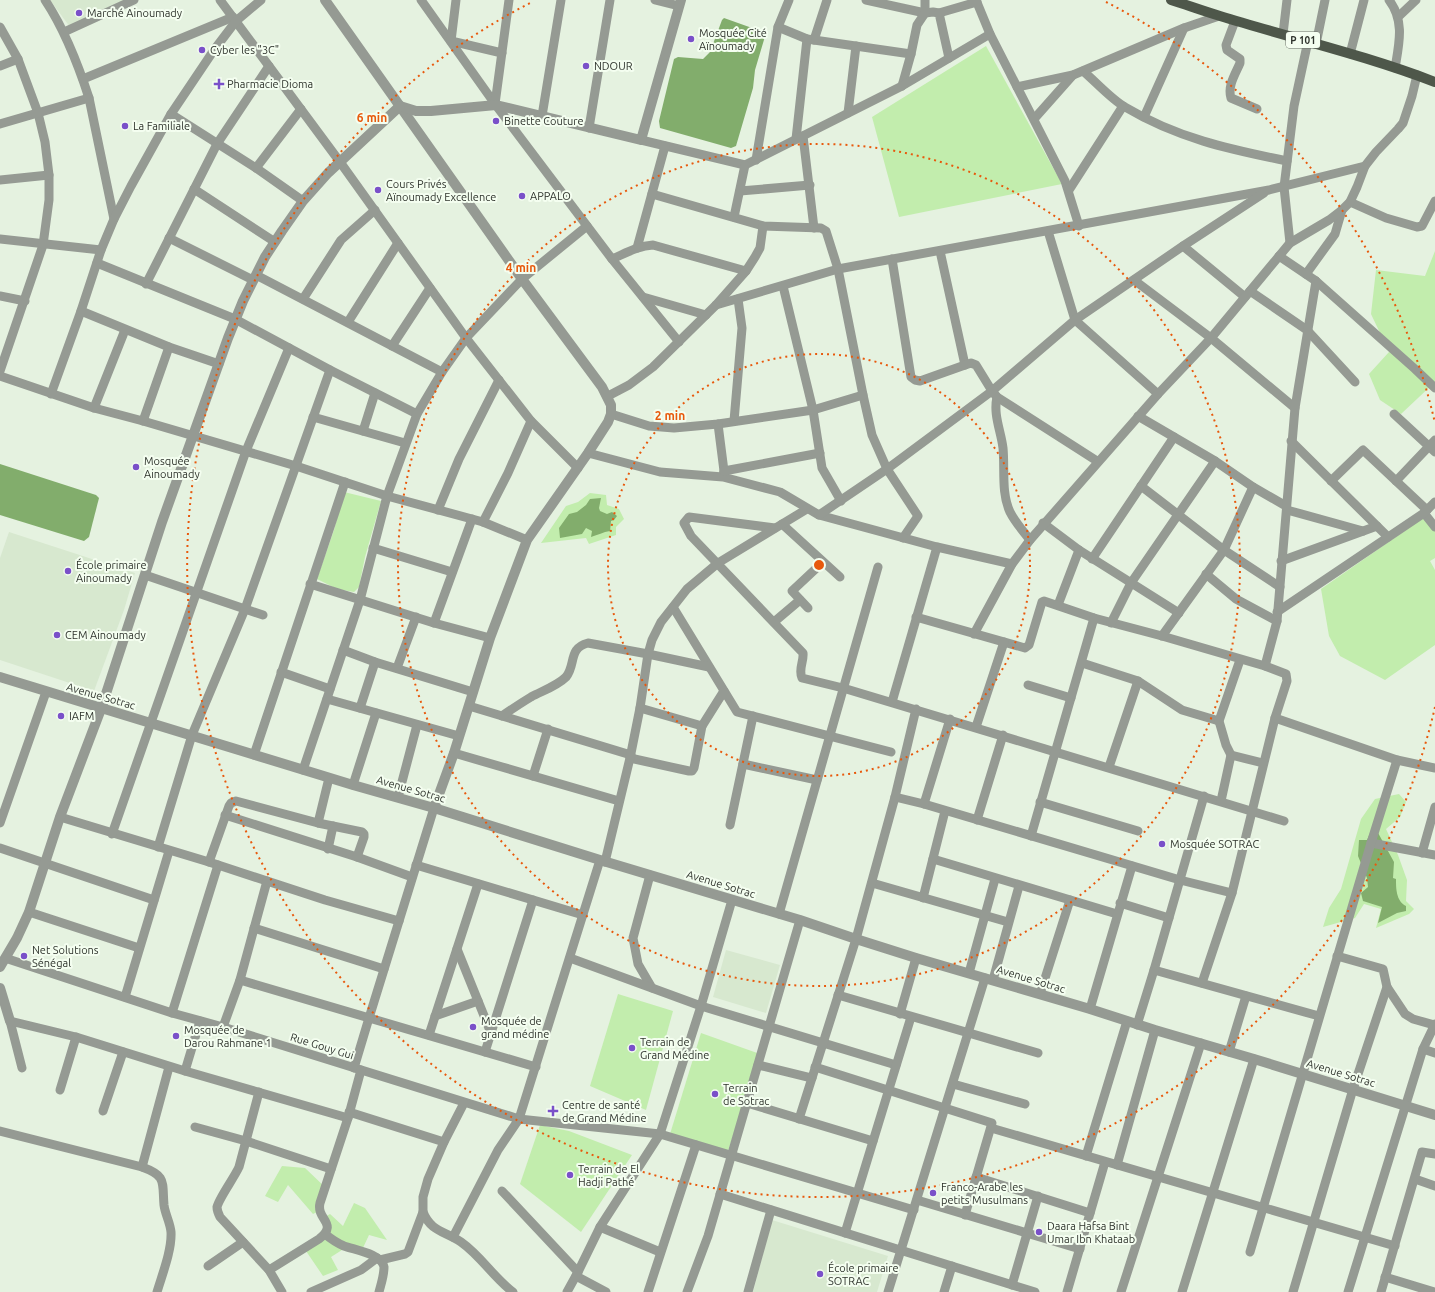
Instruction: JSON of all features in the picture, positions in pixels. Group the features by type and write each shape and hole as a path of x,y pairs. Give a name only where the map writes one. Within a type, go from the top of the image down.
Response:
{"main road":[{"name":"P 101","path":"1171,0 1234,21 1283,34 1418,75 1435,82"}],"street":[{"path":"45,0 64,32 89,98 114,219"},
{"path":"64,32 134,0"},
{"path":"220,0 375,210 466,338 531,421 578,468"},
{"path":"83,79 235,19 262,0"},
{"path":"269,1270 325,1234 328,1226 320,1212 319,1207 349,1115 368,1018 434,808 454,753 490,638 527,540 588,453 608,422 611,414 611,404 608,396 522,279 325,0"},
{"path":"421,0 495,104 587,226 679,342"},
{"path":"451,41 456,0"},
{"path":"495,104 509,0"},
{"path":"542,116 560,0"},
{"path":"589,128 610,0"},
{"path":"641,140 680,3 655,0"},
{"path":"756,160 778,28 789,0"},
{"path":"814,228 810,185 800,137 810,40 828,0"},
{"path":"866,0 925,13 939,13 976,1 990,34 1069,190 1079,226"},
{"path":"902,86 912,54 917,25 925,13 925,0"},
{"path":"1283,34 1287,0"},
{"path":"1290,243 1284,187 1294,106 1325,0"},
{"path":"1350,54 1364,0"},
{"path":"1390,0 1395,8 1400,27 1395,68"},
{"path":"1398,18 1416,0"},
{"path":"939,13 949,58"},
{"path":"1018,87 1073,75 1184,28 1219,16"},
{"path":"51,394 101,250 114,219 134,179 171,114 235,19"},
{"path":"1234,21 1226,45 1227,50 1240,59 1240,63 1229,93 1231,98 1257,109"},
{"path":"0,26 18,59 38,113 45,142 49,175 43,245 0,371"},
{"path":"778,28 810,40 912,54"},
{"path":"1144,117 1184,28"},
{"path":"400,106 416,111 431,112 495,104 746,165 848,112 902,86 990,34"},
{"path":"451,41 502,53"},
{"path":"848,112 856,46"},
{"path":"0,66 18,59"},
{"path":"146,284 217,144 269,66"},
{"path":"1083,71 1123,106 1183,135 1226,148 1287,161"},
{"path":"1034,119 1073,75"},
{"path":"974,634 1012,564 1043,523 1138,416 1211,338 1290,243 1329,220 1350,202 1365,166 1403,123 1418,75"},
{"path":"0,124 89,98"},
{"path":"3,963 29,912 60,818 101,709 193,436 235,320 254,278 275,242 303,201 328,173 400,106"},
{"path":"1069,190 1123,106"},
{"path":"256,168 301,109"},
{"path":"171,114 256,168 303,201"},
{"path":"637,248 665,146"},
{"path":"734,217 746,165"},
{"path":"716,305 838,269 1269,190 1365,166"},
{"path":"0,180 49,175"},
{"path":"740,191 810,185"},
{"path":"194,189 275,242"},
{"path":"819,515 841,502 995,394 1075,320 1183,246 1269,190"},
{"path":"652,194 763,226 821,228 826,231 838,269 872,435 887,469 918,516 903,538"},
{"path":"1350,202 1386,218 1417,227 1422,226 1435,201"},
{"path":"303,299 341,240 375,210"},
{"path":"1306,274 1336,234 1342,210"},
{"path":"303,770 360,600 387,496 417,414 442,372 466,338 522,279 587,226"},
{"path":"608,396 629,385 653,367 716,305 746,271 760,248 763,226"},
{"path":"1048,231 1075,320 1158,394"},
{"path":"169,238 303,299 442,372"},
{"path":"0,239 43,245 101,250"},
{"path":"348,322 398,242"},
{"path":"612,259 637,248 653,245 746,271"},
{"path":"1183,246 1247,294 1307,330 1354,382"},
{"path":"940,251 965,364"},
{"path":"1280,256 1316,281 1435,388"},
{"path":"892,260 911,377 920,381 965,364 971,363 976,365 995,394 1007,404 1097,462"},
{"path":"97,263 235,320 417,414"},
{"path":"1134,280 1211,338 1294,408"},
{"path":"1265,666 1277,617 1294,408 1316,281"},
{"path":"783,286 813,410 822,468 841,502"},
{"path":"392,346 430,288"},
{"path":"0,296 25,301"},
{"path":"643,297 706,315"},
{"path":"734,421 742,334 738,299"},
{"path":"81,311 168,347 219,364"},
{"path":"94,408 125,330"},
{"path":"143,421 168,347"},
{"path":"112,834 246,451 289,348"},
{"path":"158,847 192,735 245,609 330,370"},
{"path":"0,376 94,408 296,466 387,496 483,522 527,540"},
{"path":"438,510 459,459 499,380"},
{"path":"363,431 375,393"},
{"path":"995,394 996,414 1003,448 1005,496 1010,512 1030,540"},
{"path":"611,414 650,426 674,428 718,424 813,410 863,395"},
{"path":"1394,414 1433,446 1396,481"},
{"path":"1138,416 1215,461 1252,487 1286,508 1363,531"},
{"path":"314,417 405,444"},
{"path":"483,522 508,473 531,421"},
{"path":"718,424 724,474"},
{"path":"1092,559 1174,437"},
{"path":"1291,441 1388,537"},
{"path":"1331,481 1363,450 1396,481 1425,512 1435,527"},
{"path":"588,453 660,472 724,474 820,453"},
{"path":"1112,623 1131,583 1215,461"},
{"path":"724,474 780,492 819,515 937,547 1012,564"},
{"path":"254,755 345,482"},
{"path":"1141,486 1177,516 1224,550 1280,587"},
{"path":"1162,636 1224,550 1252,487"},
{"path":"1277,617 1425,512 1435,502"},
{"path":"453,1237 498,1150 519,1119 583,915 602,861 619,802 640,708 648,654 652,640 661,622 688,589 718,563 807,509"},
{"path":"840,576 779,526 689,517 684,523 691,536 803,653 800,671 802,678 916,709 1252,810 1284,821"},
{"path":"434,623 472,519"},
{"path":"1043,523 1092,559 1179,613"},
{"path":"1281,561 1377,526"},
{"path":"892,702 937,547"},
{"path":"373,548 452,572"},
{"path":"1058,605 1079,550"},
{"path":"808,608 792,591 823,562"},
{"path":"779,914 878,568"},
{"path":"1206,574 1236,599 1277,617"},
{"path":"145,576 263,615"},
{"path":"310,584 434,623 490,638"},
{"path":"774,622 800,600"},
{"path":"916,617 974,634 1027,647 1042,601 1094,618 1265,666 1286,674 1287,681 1263,762 1232,893 1202,983"},
{"path":"673,607 737,712 891,752"},
{"path":"397,668 416,617"},
{"path":"1031,836 1094,618"},
{"path":"502,716 530,698 555,685 567,676 576,650 588,642 709,667"},
{"path":"976,727 1004,642"},
{"path":"343,650 375,662 473,692"},
{"path":"1221,801 1231,755 1226,745 1219,721 1240,660"},
{"path":"360,708 375,662"},
{"path":"1082,663 1138,681 1182,710 1219,721"},
{"path":"281,672 330,689"},
{"name":"Avenue Sotrac","path":"0,677 101,709 192,735 329,778 398,797 602,861 800,920 856,940 1090,1009 1435,1115"},
{"path":"1109,767 1138,681"},
{"path":"1028,685 1071,698"},
{"path":"469,706 548,729 630,757 692,771 694,768 702,726 724,691"},
{"path":"0,823 46,692"},
{"path":"327,699 459,736"},
{"path":"640,708 702,726"},
{"path":"799,1119 856,940 872,884 916,709"},
{"path":"353,785 376,713"},
{"path":"730,825 753,716"},
{"path":"1275,718 1397,760 1435,768"},
{"path":"924,804 950,720"},
{"path":"398,797 416,725"},
{"path":"533,776 548,729"},
{"path":"977,820 1003,735"},
{"path":"454,753 619,802"},
{"path":"1231,755 1263,762"},
{"path":"1250,1252 1370,843 1397,760"},
{"path":"743,764 817,780"},
{"path":"318,823 329,778"},
{"path":"1086,1156 1132,1023 1154,970 1204,796"},
{"path":"895,797 924,804 1180,880 1232,893"},
{"path":"172,1014 214,863 225,815 231,803 236,801 318,823 359,831 364,834 357,857"},
{"path":"1040,802 1138,831"},
{"path":"1422,853 1435,807"},
{"path":"923,898 945,811"},
{"path":"225,815 357,857 412,877"},
{"path":"60,818 214,863 266,881 399,921"},
{"path":"328,849 334,826"},
{"path":"1370,843 1435,855"},
{"path":"0,848 154,900"},
{"path":"125,997 170,851"},
{"path":"933,859 995,879 1117,914"},
{"path":"416,865 583,915"},
{"path":"1090,1009 1132,866"},
{"path":"650,875 633,938 638,964 652,988"},
{"path":"969,973 995,879"},
{"path":"222,1027 240,980 266,881"},
{"path":"429,1035 478,884"},
{"path":"872,884 1008,922"},
{"path":"888,1292 968,1033 989,979 1019,886"},
{"path":"485,1052 533,900"},
{"path":"567,1292 600,1227 660,1134 701,1006 732,900"},
{"path":"1040,994 1070,900"},
{"path":"1120,904 1169,918"},
{"path":"29,912 139,948"},
{"path":"687,1292 708,1236 800,920"},
{"path":"254,928 384,969"},
{"path":"457,949 491,1033"},
{"path":"1337,956 1383,969 1387,987 1405,1014 1414,1019 1435,1024 1422,1049 1348,1292"},
{"path":"570,958 701,1006 896,1065"},
{"path":"900,1014 916,958"},
{"name":"Rue Gouy Gui","path":"3,963 125,997 172,1014 222,1027 519,1119 660,1134 914,1210"},
{"path":"1154,970 1319,1016"},
{"path":"240,980 536,1067"},
{"path":"1293,1292 1353,1089 1387,987"},
{"path":"0,988 22,1068"},
{"path":"838,995 1038,1054"},
{"path":"1229,1052 1246,996"},
{"path":"435,1016 478,1001"},
{"path":"845,1233 911,1017"},
{"path":"0,1018 76,1037 169,1067 444,1142"},
{"path":"185,1071 200,1021"},
{"path":"1118,1165 1155,1030"},
{"path":"60,1090 76,1037"},
{"path":"1122,1292 1201,1043"},
{"path":"1422,1049 1435,1053"},
{"path":"104,1111 123,1052"},
{"path":"1182,1292 1254,1059"},
{"path":"758,1065 812,1078"},
{"path":"142,1168 169,1067"},
{"path":"815,1068 992,1123 965,1215"},
{"path":"953,1084 1025,1104"},
{"path":"259,1092 246,1141 234,1177 217,1209 220,1217 269,1270 282,1292"},
{"path":"464,1102 444,1142 426,1185 423,1197 423,1212 426,1220 434,1227 461,1242 513,1292"},
{"path":"747,1103 873,1141"},
{"path":"195,1127 246,1141 331,1169"},
{"path":"991,1128 1394,1246"},
{"path":"0,1131 142,1168 155,1172 160,1177 163,1187 164,1207 171,1234 170,1246 157,1292"},
{"path":"649,1292 660,1252 696,1145"},
{"path":"1381,1292 1422,1152 1435,1154"},
{"path":"1067,1292 1106,1162"},
{"path":"976,1177 1090,1212"},
{"path":"1414,1179 1435,1186"},
{"path":"502,1191 577,1274 606,1292"},
{"path":"720,1194 1035,1292"},
{"path":"1012,1285 1038,1196"},
{"path":"917,1200 1080,1249"},
{"path":"748,1292 770,1210"},
{"path":"311,1292 361,1270 379,1259 405,1254 408,1252 423,1212"},
{"path":"600,1227 660,1252"},
{"path":"325,1234 343,1246 379,1259 384,1268 383,1278 378,1292"},
{"path":"208,1266 243,1242"},
{"path":"944,1292 952,1266"},
{"path":"1385,1278 1434,1292"}],"shaded area":[{"name":"Marché Ainoumady","path":"50,0 127,0 70,27"},
{"path":"724,18 766,33 755,70 753,88 736,146 731,148 660,128 659,121 674,59 678,57 703,59 710,52"},
{"path":"986,46 1062,184 899,217 872,117"},
{"path":"1435,251 1435,382 1401,414 1380,400 1369,374 1389,352 1371,314 1376,270 1425,276"},
{"path":"0,464 96,495 99,498 89,537 84,541 0,515"},
{"path":"344,492 381,501 365,557 359,587 354,592 337,589 317,579 334,530"},
{"path":"590,493 606,495 607,505 619,509 624,519 616,527 616,535 589,544 586,538 541,543 566,506 578,502"},
{"path":"601,498 599,508 600,511 607,514 612,512 617,516 611,521 610,531 591,537 592,531 586,528 582,534 560,538 559,528 569,514 577,512 586,505 590,499"},
{"path":"1426,516 1435,529 1435,558 1430,561 1435,570 1435,645 1385,680 1340,656 1329,636 1321,589"},
{"name":"CEM Ainoumady","path":"9,532 135,573 124,610 94,691 0,660 0,558"},
{"path":"1399,794 1406,802 1400,817 1386,829 1407,880 1406,901 1414,909 1409,914 1376,928 1381,909 1364,904 1355,918 1323,927 1329,908 1341,889 1361,819 1375,799"},
{"path":"1371,831 1377,831 1394,862 1393,878 1396,879 1398,898 1406,906 1406,911 1397,913 1378,923 1382,907 1363,901 1361,893 1368,887 1367,878 1358,856 1359,840 1367,840"},
{"path":"726,950 780,965 766,1013 713,997"},
{"name":"Terrain de Grand Médine","path":"618,994 673,1011 646,1110 590,1086"},
{"name":"Terrain de Sotrac","path":"701,1033 760,1054 728,1151 670,1134"},
{"name":"Terrain de El Hadji Pathé","path":"540,1125 569,1131 632,1155 581,1232 520,1184"},
{"path":"282,1166 305,1168 327,1189 319,1211 313,1214 288,1185 278,1202 265,1196"},
{"path":"354,1203 365,1208 387,1240 369,1235 362,1250 342,1250 331,1257 338,1270 323,1276 306,1251 328,1227 325,1217 330,1214 343,1226"},
{"name":"École primaire SOTRAC","path":"772,1220 888,1256 877,1292 753,1292"}],"place":[{"name":"Marché Ainoumady","path":"79,13"},
{"name":"Mosquée Cité Aïnoumady","path":"691,39"},
{"name":"Cyber les \"3C\"","path":"202,50"},
{"name":"NDOUR","path":"586,66"},
{"name":"Pharmacie Dioma","path":"219,84"},
{"name":"Binette Couture","path":"496,121"},
{"name":"La Familiale","path":"125,126"},
{"name":"Cours Privés Aïnoumady Excellence","path":"378,190"},
{"name":"APPALO","path":"522,196"},
{"name":"Mosquée Ainoumady","path":"136,467"},
{"name":"École primaire Ainoumady","path":"68,571"},
{"name":"CEM Ainoumady","path":"57,635"},
{"name":"IAFM","path":"61,716"},
{"name":"Mosquée SOTRAC","path":"1162,844"},
{"name":"Net Solutions Sénégal","path":"24,956"},
{"name":"Mosquée de grand médine","path":"473,1027"},
{"name":"Mosquée de Darou Rahmane 1","path":"176,1036"},
{"name":"Terrain de Grand Médine","path":"632,1048"},
{"name":"Terrain de Sotrac","path":"715,1094"},
{"name":"Centre de santé de Grand Médine","path":"553,1111"},
{"name":"Terrain de El Hadji Pathé","path":"570,1175"},
{"name":"Franco-Arabe les petits Musulmans","path":"933,1193"},
{"name":"Daara Hafsa Bint Umar Ibn Khataab","path":"1039,1232"},
{"name":"École primaire SOTRAC","path":"820,1274"}]}
